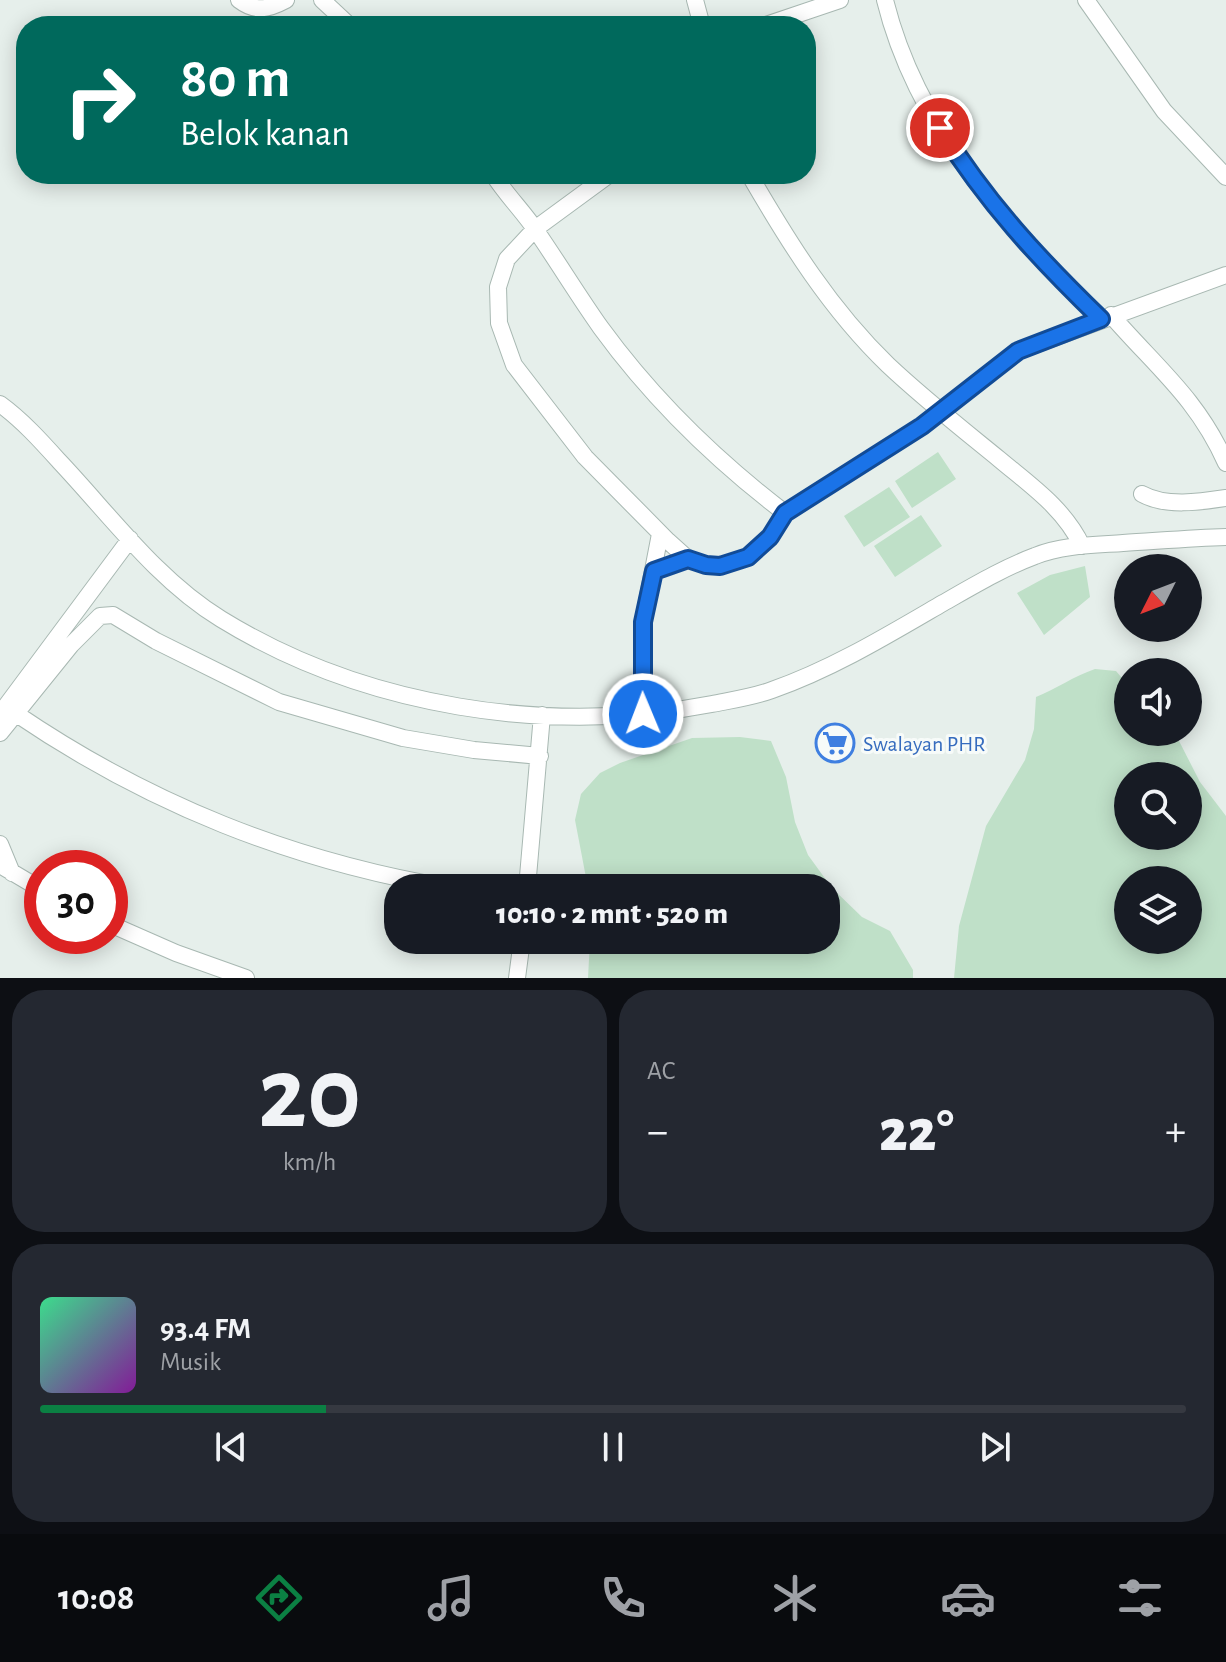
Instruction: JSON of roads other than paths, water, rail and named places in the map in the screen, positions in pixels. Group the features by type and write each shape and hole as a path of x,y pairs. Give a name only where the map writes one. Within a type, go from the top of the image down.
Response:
{"street":[{"path":"239,0 262,10 286,0"},
{"path":"322,0 339,16"},
{"path":"793,16 840,0"},
{"path":"885,0 893,33 914,86 993,206 1029,248 1181,389 1226,463"},
{"path":"1086,0 1164,111 1226,177"},
{"path":"501,184 603,330 641,376 692,432 745,483 785,513"},
{"path":"596,184 535,229 507,259 498,287 499,323 514,365 585,457 688,559 706,565 720,566 748,557 770,537 785,513 940,412 1018,351 1226,275"},
{"path":"755,184 815,283 838,313 886,363 940,412 1052,503 1074,530 1082,546"},
{"path":"0,404 37,437 130,539 172,580 219,618 280,652 345,676 412,697 512,713 568,718 669,712 772,690 875,642 1013,565 1039,554 1082,546 1226,537"},
{"path":"1142,494 1154,500 1226,498"},
{"path":"643,714 643,622 660,534"},
{"path":"0,733 8,713 130,539"},
{"path":"654,571 688,559"},
{"path":"8,713 100,616 113,615 167,647 279,702 403,738 474,750 540,756"},
{"path":"8,713 97,766 226,827 384,874"},
{"path":"528,874 542,715"},
{"path":"0,844 6,869 24,880"},
{"path":"128,932 246,978"},
{"path":"517,978 520,954"}],"place":[{"name":"Swalayan PHR","path":"835,743"}]}
